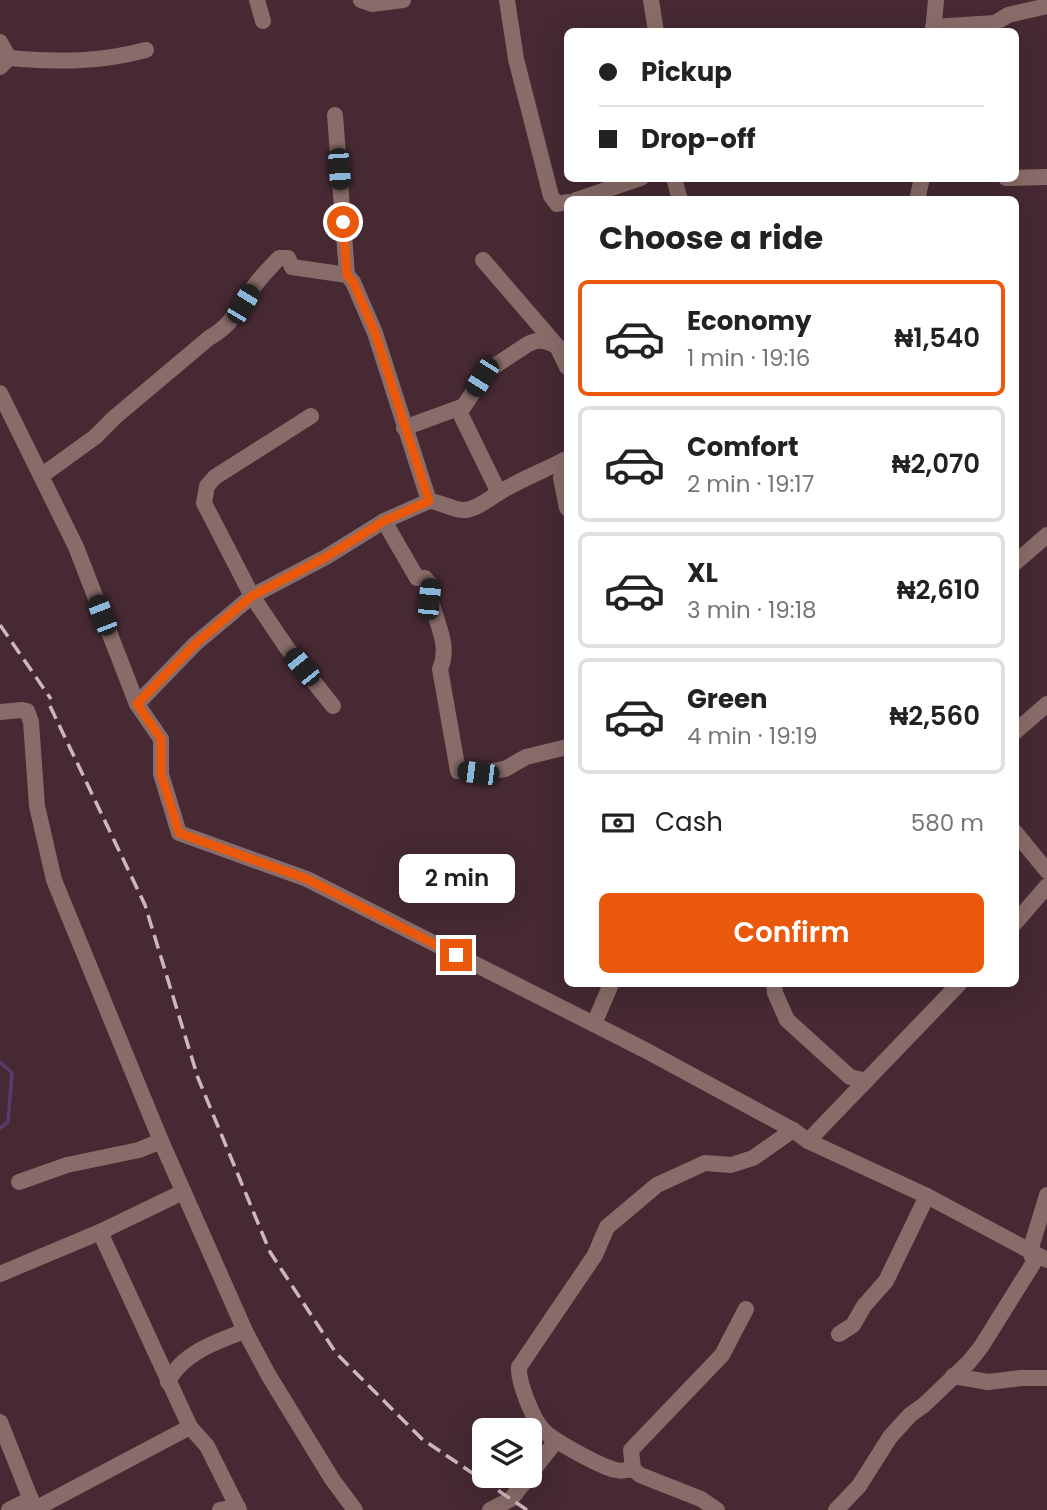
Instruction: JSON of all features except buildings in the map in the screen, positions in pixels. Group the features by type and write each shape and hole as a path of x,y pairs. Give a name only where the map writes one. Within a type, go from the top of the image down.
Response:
{"street":[{"path":"257,0 263,21"},
{"path":"361,0 372,4 403,0"},
{"path":"507,0 516,59 551,196 557,204 564,203"},
{"path":"651,0 655,28"},
{"path":"933,28 936,0"},
{"path":"943,28 995,23 1008,15 1047,6"},
{"path":"0,42 5,62 112,59 146,50"},
{"path":"335,116 347,275 353,282 375,333 429,501"},
{"path":"1019,178 1047,177"},
{"path":"588,196 628,182"},
{"path":"41,476 95,437 199,347 224,330 253,287 279,258 288,258 292,267 347,275"},
{"path":"483,260 563,355"},
{"path":"404,428 464,406 487,371 528,344 544,340 563,355"},
{"path":"0,393 76,547 137,704 161,739 161,774 179,833 307,879 594,1024 793,1130 808,1141 927,1196 1047,1260"},
{"path":"458,410 499,493"},
{"path":"311,416 215,477 207,486 204,503 252,596 287,648 333,706"},
{"path":"137,704 195,644 252,596 326,557 384,521 429,501 465,510 564,461"},
{"path":"564,467 561,478 564,493"},
{"path":"544,470 561,478"},
{"path":"384,521 417,578 425,578 430,584 429,599 444,644 440,669 458,771 478,773 505,769 526,757 564,748"},
{"path":"1019,560 1047,535"},
{"path":"1019,728 1047,704"},
{"path":"0,712 27,711 31,722 37,806 54,880 183,1192 245,1331 332,1479 355,1510"},
{"path":"1019,837 1047,871"},
{"path":"1019,918 1047,886"},
{"path":"594,1024 610,987"},
{"path":"774,987 786,1020 850,1077 866,1081"},
{"path":"808,1141 956,987"},
{"path":"717,1510 701,1499 640,1475 632,1469 615,1470 556,1441 543,1430 536,1419 519,1367 595,1255 607,1227 657,1185 705,1163 731,1165 754,1158 793,1130"},
{"path":"19,1182 67,1165 139,1150 161,1140"},
{"path":"0,1274 100,1232 183,1192"},
{"path":"836,1510 859,1486 890,1437 981,1347 1034,1262 1030,1251 1047,1195"},
{"path":"839,1334 853,1325 864,1306 886,1281 927,1196"},
{"path":"100,1232 190,1427 207,1446 238,1509 220,1510"},
{"path":"632,1469 631,1450 722,1355 746,1309"},
{"path":"168,1382 174,1370 210,1344 245,1331"},
{"path":"953,1376 988,1382 1047,1378"},
{"path":"1,1426 34,1506"},
{"path":"9,1510 34,1506 190,1427"},
{"path":"542,1459 556,1441"},
{"path":"489,1510 511,1499 520,1488"}],"waterway":[{"path":"0,1062 12,1073 8,1122 0,1128"}],"railway":[{"path":"0,625 51,699"},
{"path":"50,706 145,905 198,1078 270,1252 336,1353 422,1439 527,1510"}],"route":[{"path":"343,222 347,275 353,282 375,333 429,501 384,521 326,557 252,596 195,644 137,704 161,739 161,774 179,833 307,879 456,955"}]}
